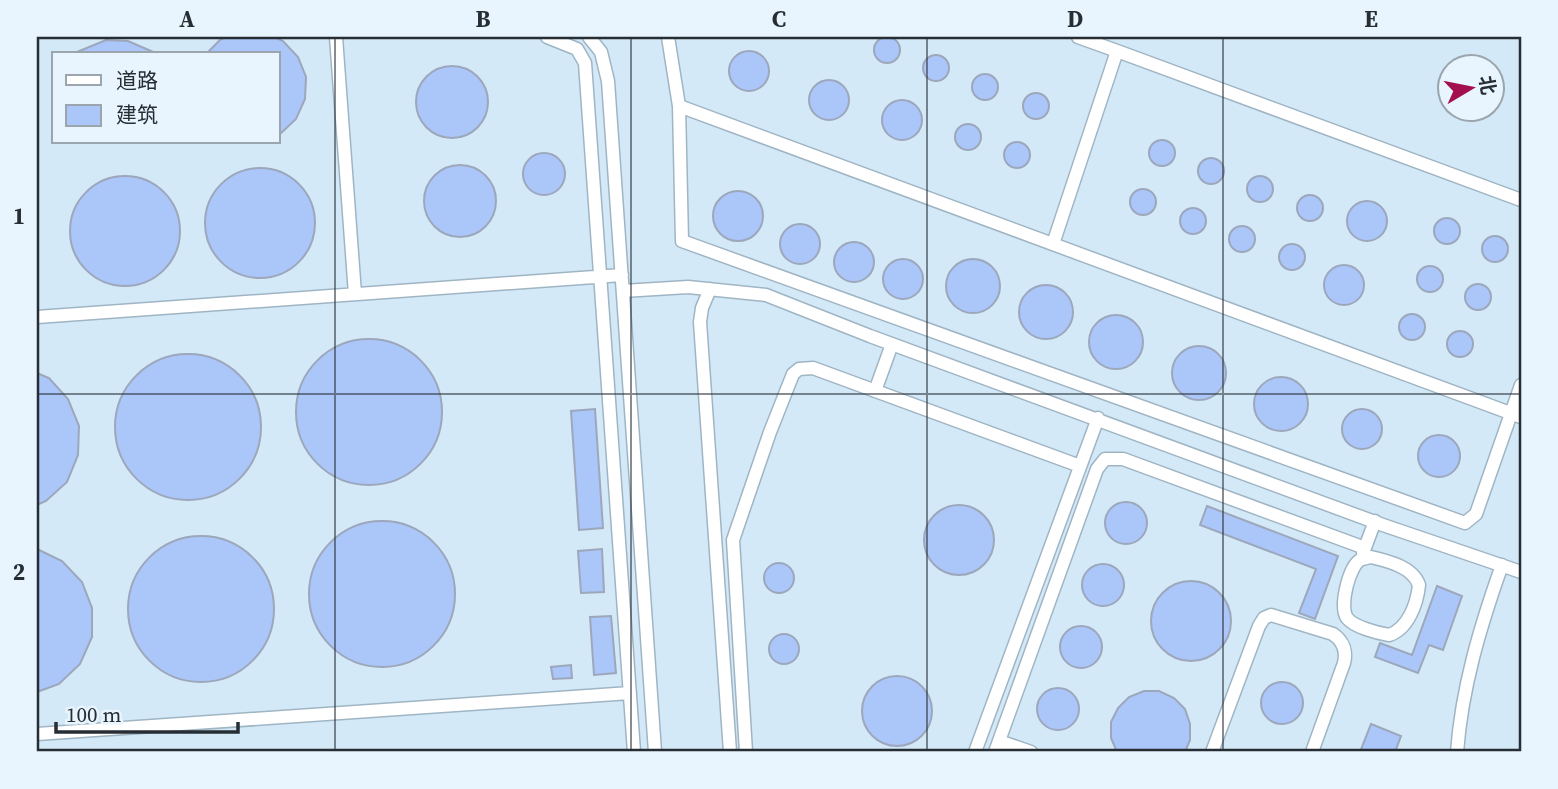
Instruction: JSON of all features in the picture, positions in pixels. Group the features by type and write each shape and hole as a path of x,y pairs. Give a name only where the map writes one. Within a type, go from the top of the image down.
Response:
{"lane":[{"path":"336,37 355,294"},
{"path":"547,37 577,49 585,64 634,752"},
{"path":"589,37 601,52 608,81 655,752"},
{"path":"668,37 680,106 682,241 1465,523 1476,514 1516,416 1521,385"},
{"path":"1078,37 1521,200"},
{"path":"1054,244 1117,51"},
{"path":"680,106 1516,416"},
{"path":"37,317 622,275"},
{"path":"623,291 688,287 766,295 892,344 1521,572"},
{"path":"710,289 702,308 700,322 730,752"},
{"path":"875,391 892,344"},
{"path":"746,752 732,549 748,492 793,374 799,369 813,369 1080,467"},
{"path":"975,752 1098,418"},
{"path":"1031,752 997,746 1097,469 1105,459 1122,458 1363,554 1408,570 1417,579 1418,591 1408,621 1401,629 1389,635 1351,621 1344,608 1344,595 1363,554 1375,521"},
{"path":"1457,752 1467,677 1478,632 1502,565"},
{"path":"1329,633 1344,608"},
{"path":"1212,752 1259,626 1264,618 1278,615 1338,638 1346,656 1312,752"},
{"path":"37,734 630,693"}],"building":[{"path":"274,37 283,41 298,57 306,77 305,99 296,119 280,134 280,52 208,52 221,39"},
{"path":"887,37 896,41 900,50 896,59 887,63 878,59 874,50 878,41"},
{"path":"106,40 128,41 153,52 77,52"},
{"path":"749,51 763,57 769,71 763,85 749,91 735,85 729,71 735,57"},
{"path":"936,55 945,59 949,68 945,77 936,81 927,77 923,68 927,59"},
{"path":"452,66 472,72 482,82 488,102 482,122 472,132 452,138 432,132 422,122 416,102 422,82 432,72"},
{"path":"985,74 994,78 998,87 994,96 985,100 976,96 972,87 976,78"},
{"path":"829,80 843,86 849,100 843,114 829,120 815,114 809,100 815,86"},
{"path":"1036,93 1045,97 1049,106 1045,115 1036,119 1027,115 1023,106 1027,97"},
{"path":"902,100 916,106 922,120 916,134 902,140 888,134 882,120 888,106"},
{"path":"968,124 977,128 981,137 977,146 968,150 959,146 955,137 959,128"},
{"path":"1162,140 1171,144 1175,153 1171,162 1162,166 1153,162 1149,153 1153,144"},
{"path":"1017,142 1026,146 1030,155 1026,164 1017,168 1008,164 1004,155 1008,146"},
{"path":"544,153 559,159 565,174 559,189 544,195 529,189 523,174 529,159"},
{"path":"1211,158 1220,162 1224,171 1220,180 1211,184 1202,180 1198,171 1202,162"},
{"path":"460,165 480,171 490,181 496,201 490,221 480,231 460,237 440,231 430,221 424,201 430,181 440,171"},
{"path":"260,168 281,172 299,184 311,202 315,223 311,244 299,262 281,274 260,278 239,274 221,262 209,244 205,223 209,202 221,184 239,172"},
{"path":"125,176 146,180 164,192 176,210 180,231 176,252 164,270 146,282 125,286 104,282 86,270 74,252 70,231 74,210 86,192 104,180"},
{"path":"1260,176 1269,180 1273,189 1269,198 1260,202 1251,198 1247,189 1251,180"},
{"path":"1143,189 1152,193 1156,202 1152,211 1143,215 1134,211 1130,202 1134,193"},
{"path":"738,191 755,199 763,216 755,233 738,241 721,233 713,216 721,199"},
{"path":"1310,195 1319,199 1323,208 1319,217 1310,221 1301,217 1297,208 1301,199"},
{"path":"1367,201 1381,207 1387,221 1381,235 1367,241 1353,235 1347,221 1353,207"},
{"path":"1193,208 1202,212 1206,221 1202,230 1193,234 1184,230 1180,221 1184,212"},
{"path":"1447,218 1456,222 1460,231 1456,240 1447,244 1438,240 1434,231 1438,222"},
{"path":"800,224 814,230 820,244 814,258 800,264 786,258 780,244 786,230"},
{"path":"1242,226 1251,230 1255,239 1251,248 1242,252 1233,248 1229,239 1233,230"},
{"path":"1495,236 1504,240 1508,249 1504,258 1495,262 1486,258 1482,249 1486,240"},
{"path":"854,242 868,248 874,262 868,276 854,282 840,276 834,262 840,248"},
{"path":"1292,244 1301,248 1305,257 1301,266 1292,270 1283,266 1279,257 1283,248"},
{"path":"903,259 917,265 923,279 917,293 903,299 889,293 883,279 889,265"},
{"path":"973,259 992,267 1000,286 992,305 973,313 954,305 946,286 954,267"},
{"path":"1344,265 1358,271 1364,285 1358,299 1344,305 1330,299 1324,285 1330,271"},
{"path":"1430,266 1439,270 1443,279 1439,288 1430,292 1421,288 1417,279 1421,270"},
{"path":"1478,284 1487,288 1491,297 1487,306 1478,310 1469,306 1465,297 1469,288"},
{"path":"1046,285 1065,293 1073,312 1065,331 1046,339 1027,331 1019,312 1027,293"},
{"path":"1412,314 1421,318 1425,327 1421,336 1412,340 1403,336 1399,327 1403,318"},
{"path":"1116,315 1135,323 1143,342 1135,361 1116,369 1097,361 1089,342 1097,323"},
{"path":"1460,331 1469,335 1473,344 1469,353 1460,357 1451,353 1447,344 1451,335"},
{"path":"369,339 397,345 420,361 436,384 442,412 436,440 420,463 397,479 369,485 341,479 318,463 302,440 296,412 302,384 318,361 341,345"},
{"path":"1199,346 1218,354 1226,373 1218,392 1199,400 1180,392 1172,373 1180,354"},
{"path":"188,354 216,360 239,376 255,399 261,427 255,455 239,478 216,494 188,500 160,494 137,478 121,455 115,427 121,399 137,376 160,360"},
{"path":"37,373 49,378 68,399 79,426 78,455 67,482 46,501 37,505"},
{"path":"1281,377 1300,385 1308,404 1300,423 1281,431 1262,423 1254,404 1262,385"},
{"path":"595,409 603,528 579,530 571,411"},
{"path":"1362,409 1370,410 1376,415 1381,421 1381,437 1376,443 1370,448 1362,449 1354,448 1348,443 1343,437 1342,429 1343,421 1348,415 1354,410"},
{"path":"1439,435 1454,441 1460,456 1454,471 1439,477 1424,471 1418,456 1424,441"},
{"path":"1126,502 1141,508 1147,523 1141,538 1126,544 1111,538 1105,523 1111,508"},
{"path":"959,505 984,515 994,540 984,565 959,575 934,565 924,540 934,515"},
{"path":"1207,506 1338,556 1315,619 1299,613 1316,569 1200,525"},
{"path":"382,521 410,527 433,543 449,566 455,594 449,622 433,645 410,661 382,667 354,661 331,645 315,622 309,594 315,566 331,543 354,527"},
{"path":"201,536 229,542 253,557 268,581 274,609 268,637 253,661 229,676 201,682 173,676 149,661 134,637 128,609 134,581 149,557 173,542"},
{"path":"37,549 62,561 82,582 92,608 92,637 80,664 59,684 37,692"},
{"path":"602,549 604,592 581,593 578,551"},
{"path":"779,563 790,567 794,578 790,589 779,593 768,589 764,578 768,567"},
{"path":"1103,564 1118,570 1124,585 1118,600 1103,606 1088,600 1082,585 1088,570"},
{"path":"1191,581 1206,584 1219,593 1228,606 1231,621 1228,636 1219,649 1206,658 1191,661 1176,658 1163,649 1154,636 1151,621 1154,606 1163,593 1176,584"},
{"path":"1437,586 1462,596 1443,650 1429,645 1418,673 1375,657 1380,643 1412,655"},
{"path":"611,616 616,673 594,675 590,617"},
{"path":"1081,626 1096,632 1102,647 1096,662 1081,668 1066,662 1060,647 1066,632"},
{"path":"784,634 795,638 799,649 795,660 784,664 773,660 769,649 773,638"},
{"path":"571,665 572,678 553,679 551,667"},
{"path":"897,676 922,686 932,711 922,736 897,746 872,736 862,711 872,686"},
{"path":"1282,682 1297,688 1303,703 1297,718 1282,724 1267,718 1261,703 1267,688"},
{"path":"1058,688 1073,694 1079,709 1073,724 1058,730 1043,724 1037,709 1043,694"},
{"path":"1144,691 1159,691 1174,698 1185,709 1190,724 1190,740 1185,752 1117,752 1111,738 1111,722 1118,708 1129,697"},
{"path":"1371,724 1401,736 1395,752 1360,752"}]}
